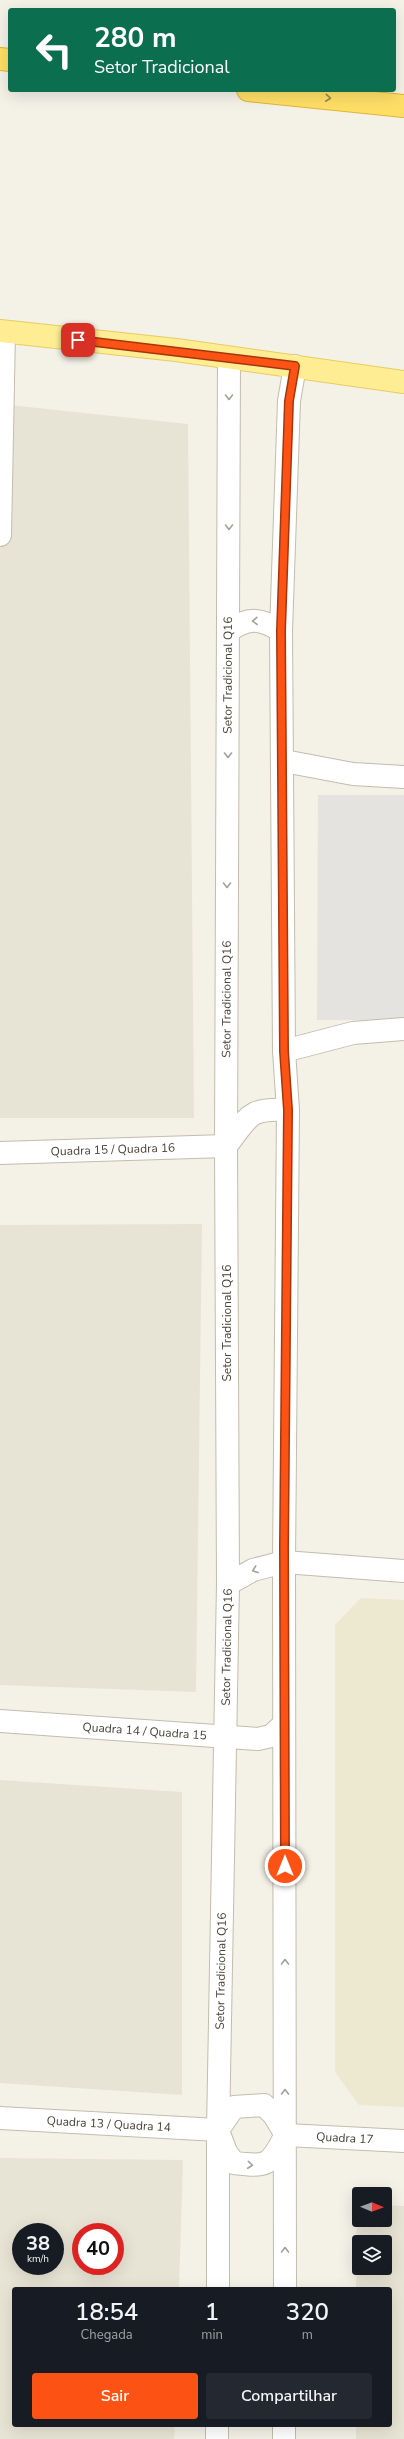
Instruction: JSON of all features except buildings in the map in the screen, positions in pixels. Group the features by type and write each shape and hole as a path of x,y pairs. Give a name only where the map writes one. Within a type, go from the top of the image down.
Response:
{"highway":[{"path":"268,92 404,106"}],"main road":[{"path":"2,332 295,366 404,382"}],"street":[{"path":"0,535 2,332"},
{"name":"Setor Tradicional Q16","path":"218,2287 218,2130 228,1584 226,1146 229,358"},
{"path":"285,2287 284,1562 288,1110 284,1051 284,761 281,631 289,401 295,366"},
{"path":"229,631 236,625 253,620 266,621 281,631"},
{"path":"284,761 353,774 404,777"},
{"path":"284,1051 353,1032 404,1029"},
{"path":"226,1146 252,1113 267,1109 288,1110"},
{"name":"Quadra 15 / Quadra 16","path":"0,1153 226,1146"},
{"path":"228,1584 253,1570 284,1562 404,1571"},
{"name":"Quadra 14 / Quadra 15","path":"0,1721 258,1739 271,1736 284,1724"},
{"path":"264,2106 274,2115 286,2135 274,2158 258,2166 234,2163 226,2152 218,2130 234,2107 264,2106"},
{"name":"Quadra 13 / Quadra 14","path":"0,2118 218,2130"},
{"name":"Quadra 17","path":"286,2135 404,2141"},
{"path":"218,2427 218,2439"},
{"path":"284,2427 284,2439"}],"shaded area":[{"path":"0,404 188,424 194,1118 0,1118"},
{"path":"318,795 404,795 404,1020 317,1020"},
{"path":"202,1224 196,1692 0,1685 0,1225"},
{"path":"361,1598 404,1600 404,2107 359,2105 335,2072 335,1625"},
{"path":"0,1780 182,1792 182,2095 0,2083"},
{"path":"0,2158 183,2160 179,2287 12,2287 12,2427 175,2427 174,2439 0,2439"},
{"path":"392,2205 404,2206 404,2439 356,2439 356,2427 392,2427 392,2287 356,2287 356,2275 392,2275 392,2235 357,2235 357,2227 392,2227"}],"route":[{"path":"78,340 176,350 295,366 289,401 281,631 284,761 284,1051 288,1110 284,1547 285,1866"}]}
